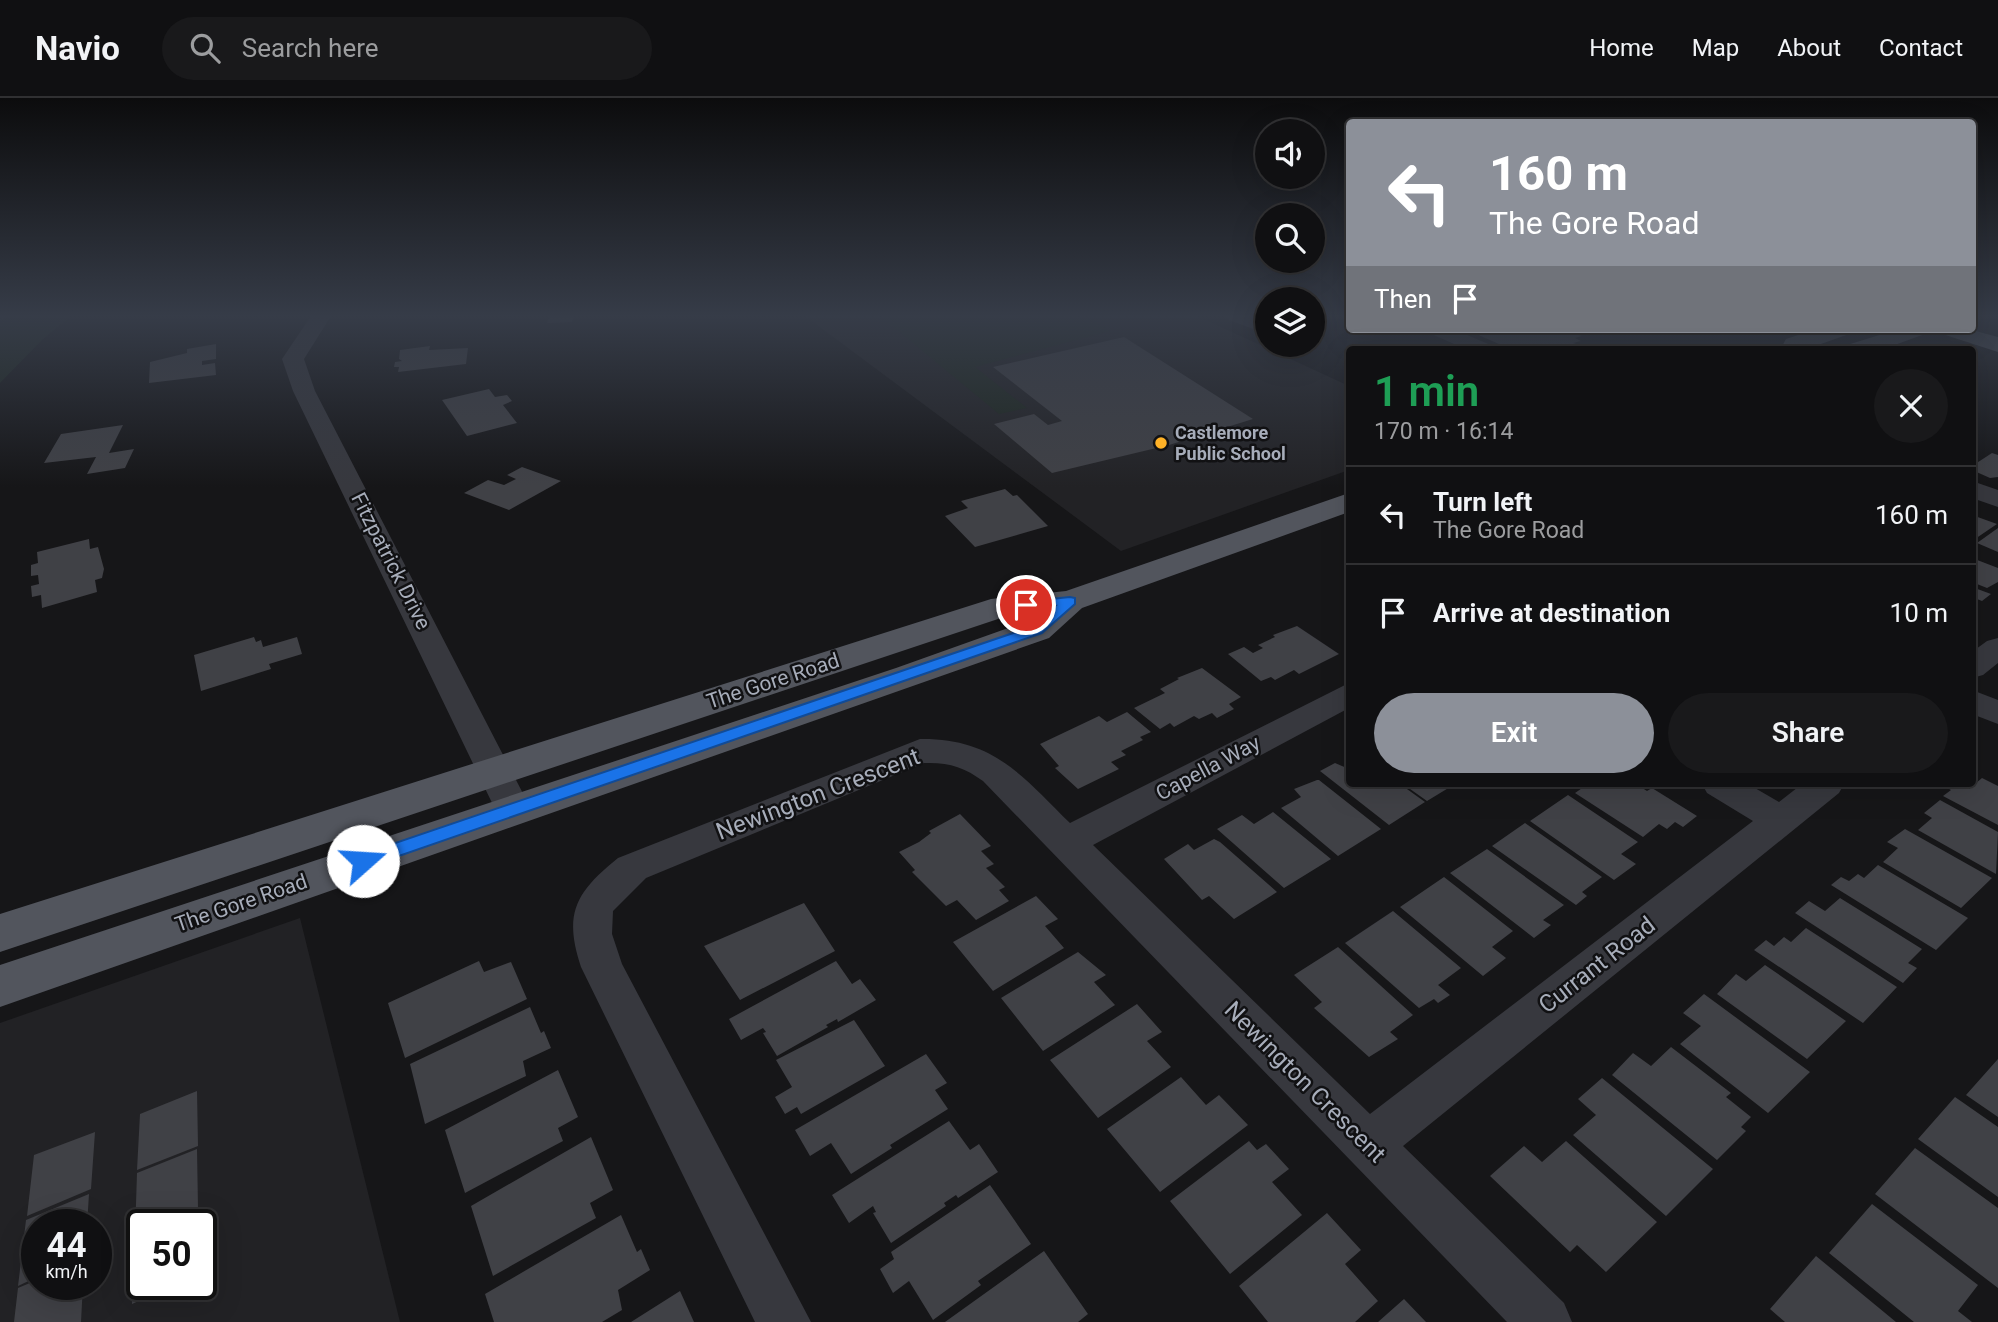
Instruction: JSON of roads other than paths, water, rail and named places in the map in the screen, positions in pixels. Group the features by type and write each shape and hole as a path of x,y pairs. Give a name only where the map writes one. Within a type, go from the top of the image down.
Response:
{"main road":[{"name":"The Gore Road","path":"0,933 504,789 1037,630 1070,601 1346,503"},
{"name":"The Gore Road","path":"0,986 504,789"}],"street":[{"name":"Fitzpatrick Drive","path":"298,373 304,391 504,789"},
{"path":"1976,491 1998,499"},
{"path":"1976,665 1998,648"},
{"name":"Capella Way","path":"1067,842 1346,696"},
{"path":"1976,703 1998,713"},
{"name":"Newington Crescent","path":"784,1322 602,967 589,921 600,895 632,868 920,751 951,750 981,760 1067,842 1545,1322"},
{"path":"1725,787 1781,820"},
{"name":"Currant Road","path":"1368,1145 1822,787"}],"place":[{"name":"Castlemore Public School","path":"1161,443"}]}
